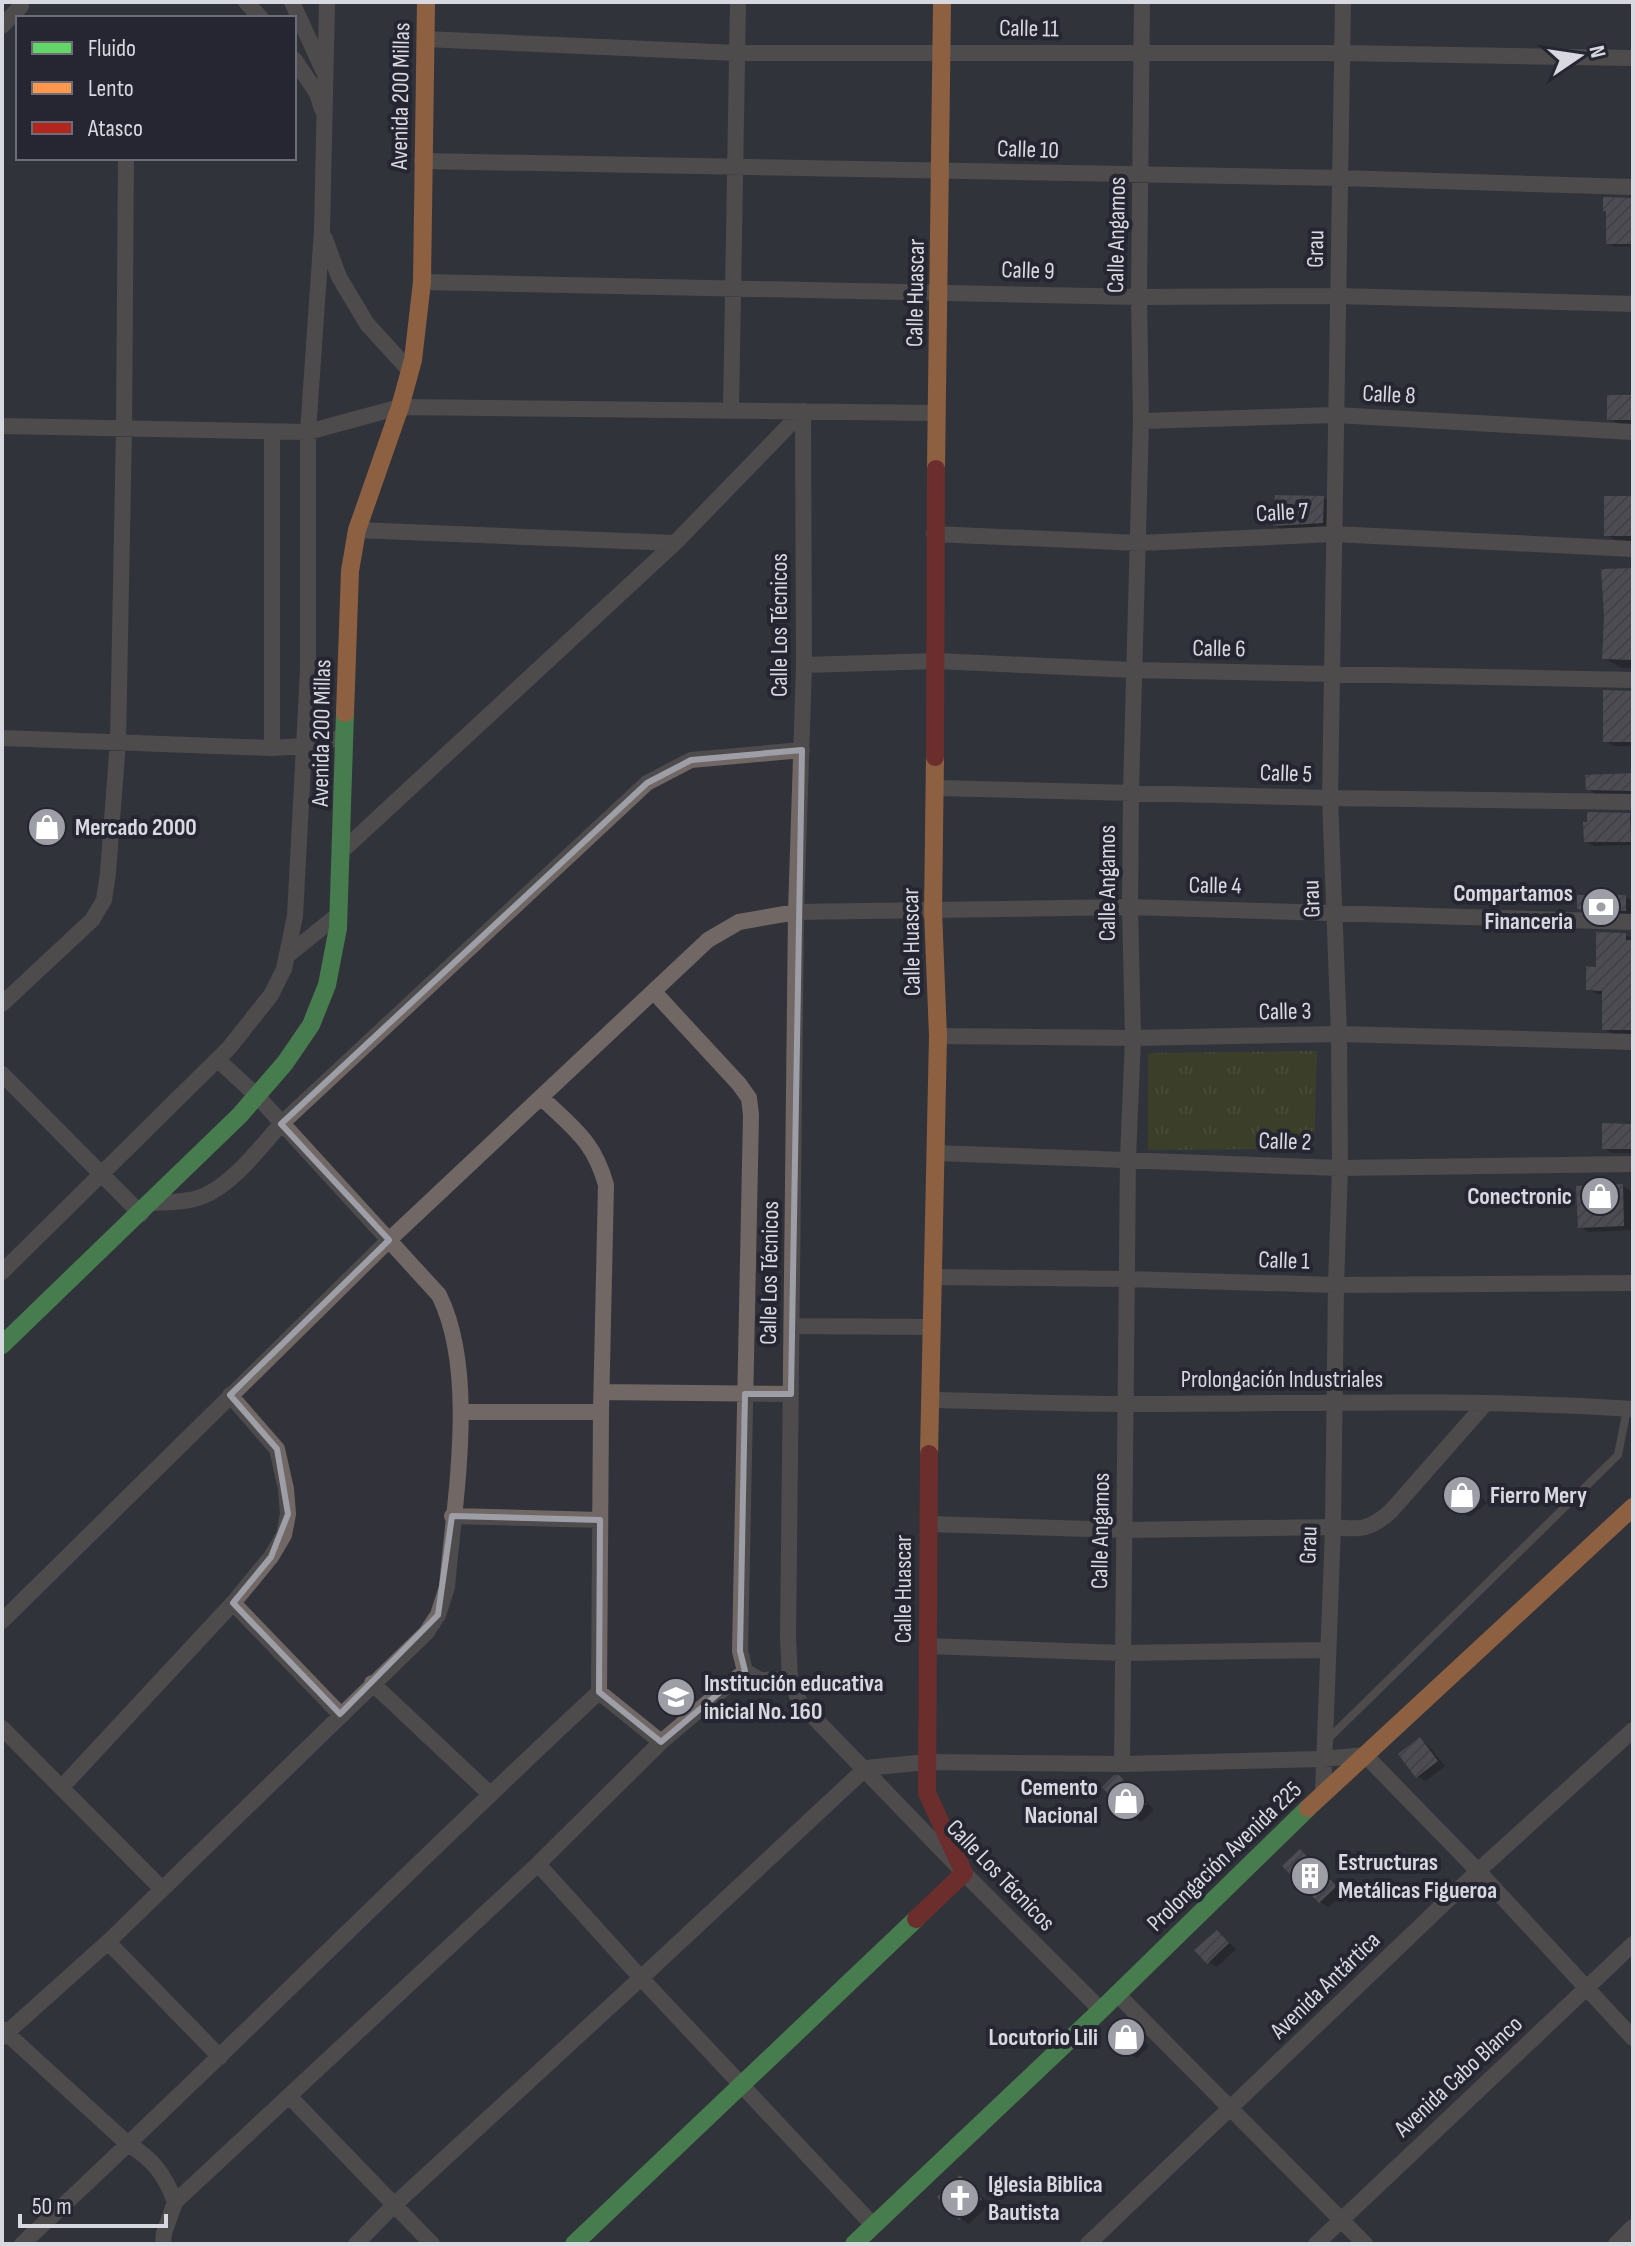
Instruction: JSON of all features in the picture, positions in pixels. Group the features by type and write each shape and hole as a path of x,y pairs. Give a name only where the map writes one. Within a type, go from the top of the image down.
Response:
{"main road":[{"name":"Avenida 200 Millas","path":"2,1345 258,1097 290,1058 316,1013 333,967 339,914 350,571 357,530 410,371 422,282 426,2"},
{"name":"Calle Huascar","path":"942,2 934,534 937,788 933,911 938,1036 928,1524 927,1793 964,1873"},
{"name":"Prolongación Avenida 225","path":"854,2244 1101,2010 1323,1793 1633,1507"},
{"path":"574,2244 964,1873"}],"street":[{"path":"292,2 326,76"},
{"path":"2,1272 218,1060 271,995 288,955 295,916 308,671 308,432 322,230 327,2"},
{"path":"731,411 738,2"},
{"name":"Calle Angamos","path":"1122,1764 1126,1279 1133,1038 1131,791 1140,543 1142,2"},
{"name":"Grau","path":"1323,1793 1333,1527 1340,1168 1336,912 1330,798 1343,2"},
{"path":"2,26 24,9"},
{"name":"Calle 11","path":"425,39 737,53 1342,53 1633,58"},
{"path":"296,62 317,93 325,119"},
{"path":"2,1004 92,920 104,900 118,741 126,160"},
{"name":"Calle 10","path":"422,161 1340,178 1633,187"},
{"path":"322,230 339,277 367,324 410,371"},
{"name":"Calle 9","path":"422,282 1139,297 1338,296 1633,304"},
{"path":"2,426 308,432 400,407 937,413"},
{"path":"341,852 675,543 803,411"},
{"name":"Calle Los Técnicos","path":"803,411 804,665 796,912 790,1679 800,1703 1101,2010"},
{"name":"Calle 8","path":"1141,421 1336,415 1633,432"},
{"path":"272,432 272,748"},
{"path":"357,530 675,543"},
{"name":"Calle 7","path":"934,534 1140,543 1334,534 1633,549"},
{"name":"Calle 6","path":"804,665 937,661 1133,670 1633,680"},
{"path":"2,738 272,748 304,746 345,737"},
{"path":"2,1074 102,1175 146,1208 184,1201 216,1190 252,1157 281,1124 647,783 691,760 802,750"},
{"name":"Calle 5","path":"937,788 1633,802"},
{"name":"Calle 4","path":"2,1621 389,1240 708,940 739,922 796,912 1130,907 1633,922"},
{"path":"288,955 339,914"},
{"path":"654,992 749,1098 740,1651 745,1671 760,1680 790,1679"},
{"name":"Calle 3","path":"938,1036 1133,1038 1339,1034 1633,1042"},
{"path":"175,2202 158,2167 145,2154 129,2145 3,2033 108,1942 426,1633 438,1615 447,1587 461,1412 454,1333 439,1295 258,1097 218,1060"},
{"path":"22,2244 129,2145 599,1692 606,1185 600,1161 589,1143 542,1098"},
{"name":"Calle 2","path":"935,1153 1340,1168 1633,1164"},
{"name":"Calle 1","path":"933,1277 1336,1285 1633,1283"},
{"path":"793,1326 931,1327"},
{"path":"602,1392 791,1394"},
{"path":"61,1788 233,1603 284,1535 288,1514 283,1467 277,1449 230,1395"},
{"name":"Prolongación Industriales","path":"932,1400 1125,1404 1334,1401 1630,1409"},
{"path":"928,1524 1124,1530 1333,1527 1355,1530 1375,1525 1391,1511 1486,1403"},
{"path":"461,1412 601,1412"},
{"path":"452,1516 600,1520"},
{"path":"233,1603 340,1714"},
{"path":"927,1646 1123,1653 1327,1650"},
{"path":"163,2244 175,2202 538,1864 661,1742 745,1671"},
{"path":"372,1683 490,1794"},
{"path":"599,1692 661,1742"},
{"path":"2,1728 162,1889"},
{"name":"Avenida Antártica","path":"1088,2244 1478,1871 1633,1730"},
{"path":"356,2244 393,2206 866,1768 927,1762 1122,1764 1324,1751 1365,1755 1633,2038"},
{"path":"538,1864 873,2225"},
{"path":"108,1942 220,2057"},
{"name":"Avenida Cabo Blanco","path":"1316,2244 1633,1944"},
{"path":"1117,1994 1365,2244"},
{"path":"290,2097 432,2244"},
{"path":"1616,2244 1633,2227"}],"lane":[{"path":"1324,1751 1618,1455 1630,1409"}],"highlighted area":[{"path":"802,750 791,1394 745,1394 740,1651 745,1671 661,1742 599,1692 600,1520 452,1516 438,1615 340,1714 233,1603 271,1557 288,1514 277,1449 230,1395 389,1240 281,1124 647,783 691,760"}],"green space":[{"path":"1317,1051 1314,1149 1148,1150 1148,1053"}],"building":[{"path":"1603,197 1633,198 1633,244 1606,244"},
{"path":"1607,395 1633,395 1633,420 1607,420"},
{"path":"1275,495 1324,496 1323,523 1273,526"},
{"path":"1604,496 1633,496 1633,536 1604,536"},
{"path":"1633,568 1633,660 1602,659 1604,616 1601,569"},
{"path":"1603,690 1633,691 1633,742 1603,742"},
{"path":"1633,773 1633,791 1586,790 1585,775"},
{"path":"1587,812 1630,813 1631,842 1584,842 1583,822 1587,822"},
{"name":"Compartamos Financeria","path":"1577,895 1626,895 1626,911 1577,909"},
{"path":"1596,932 1626,933 1626,940 1633,940 1633,1030 1602,1030 1602,991 1586,990 1586,966 1596,967"},
{"path":"1602,1123 1633,1124 1633,1149 1602,1149"},
{"path":"1623,1184 1624,1226 1578,1228 1576,1186"},
{"name":"Fierro Mery","path":"1463,1476 1480,1497 1460,1514 1443,1494"},
{"path":"1420,1737 1438,1761 1416,1778 1398,1754"},
{"path":"1114,1775 1119,1775 1147,1804 1131,1819 1102,1787"},
{"name":"Estructuras Metálicas Figueroa","path":"1300,1849 1337,1886 1319,1903 1282,1866"},
{"path":"1217,1930 1229,1943 1207,1964 1194,1950"},
{"name":"Locutorio Lili","path":"1124,2020 1142,2041 1127,2054 1109,2034"},
{"name":"Iglesia Biblica Bautista","path":"960,2175 982,2199 959,2220 937,2197"}],"traffic: fast":[{"path":"2,1345 240,1115 285,1063 311,1025 327,985 338,928 345,713"},
{"path":"854,2244 1308,1808"},
{"path":"574,2244 916,1919"}],"traffic: slow":[{"path":"345,713 350,571 357,530 413,360 422,282 426,2"},
{"path":"936,469 942,2"},
{"path":"929,1454 938,1036 933,911 935,757"},
{"path":"1308,1808 1633,1507"}],"traffic: jam":[{"path":"935,757 936,469"},
{"path":"916,1919 964,1873 927,1793 929,1454"}],"place":[{"name":"Mercado 2000","path":"47,827"},
{"name":"Compartamos Financeria","path":"1601,907"},
{"name":"Conectronic","path":"1600,1196"},
{"name":"Fierro Mery","path":"1462,1495"},
{"name":"Institución educativa inicial No. 160","path":"676,1697"},
{"name":"Cemento Nacional","path":"1126,1801"},
{"name":"Estructuras Metálicas Figueroa","path":"1310,1876"},
{"name":"Locutorio Lili","path":"1126,2037"},
{"name":"Iglesia Biblica Bautista","path":"960,2198"}]}
